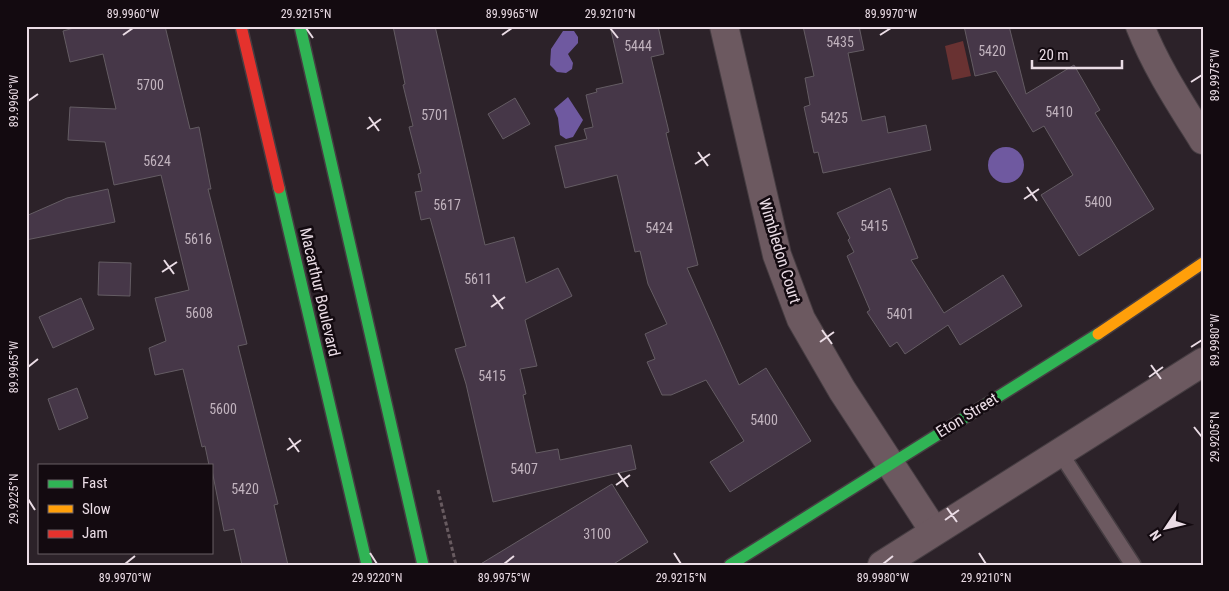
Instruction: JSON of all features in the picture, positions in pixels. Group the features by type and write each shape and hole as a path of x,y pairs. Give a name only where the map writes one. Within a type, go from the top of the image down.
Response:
{"street":[{"name":"Macarthur Boulevard","path":"241,26 367,565"},
{"path":"300,26 423,565"},
{"name":"Wimbledon Court","path":"724,26 777,255 801,320 842,390 934,531"},
{"path":"1140,26 1162,72 1203,140"},
{"name":"Eton Street","path":"730,565 889,463 1112,325 1203,263"},
{"path":"882,565 1059,451 1203,362"}],"lane":[{"path":"1059,451 1133,565"}],"path":[{"path":"443,510 456,565"}],"shaded area":[{"path":"563,31 574,31 578,37 578,43 568,54 573,63 572,69 566,73 557,72 550,65 551,49"},
{"path":"963,41 971,76 952,80 945,46"},
{"path":"568,97 583,120 573,137 566,139 560,135 558,118 554,109"},
{"path":"1006,147 1019,152 1024,165 1019,178 1006,183 993,178 988,165 993,152"}],"building":[{"path":"81,26 165,26 190,129 199,127 211,189 208,189 247,344 238,346 278,504 274,505 288,565 242,565 234,529 224,531 212,464 209,464 205,446 202,447 183,369 155,375 149,348 166,341 155,298 189,290 161,175 114,185 105,142 68,140 70,107 116,109 103,54 70,62 63,31"},
{"path":"393,26 435,26 485,245 514,237 526,283 558,268 572,296 525,320 537,366 520,369 526,394 523,395 536,453 558,449 560,460 631,445 636,469 493,502 466,384 455,349 466,346 430,218 421,220 415,192 422,191 418,174 421,173 409,127 413,126 403,85 405,84"},
{"path":"610,26 658,26 664,54 651,57 669,132 666,133 698,265 687,268 739,385 766,368 811,441 730,492 710,462 744,441 706,380 671,395 662,395 647,362 655,359 645,334 667,324 648,284 640,251 635,252 617,175 565,188 555,146 587,139 584,129 593,127 586,95 597,92 596,89 623,83"},
{"path":"803,26 859,26 864,50 848,53 862,121 885,116 888,133 926,125 931,150 823,173 818,152 814,153 804,107 810,105 805,78 814,76"},
{"path":"964,26 1009,26 1026,94 1074,65 1100,110 1095,113 1154,209 1079,256 1041,195 1073,175 1044,126 1033,132 996,71 975,76"},
{"path":"515,98 530,124 503,139 488,114"},
{"path":"890,188 918,258 911,260 944,313 1003,275 1022,306 960,345 948,325 905,354 897,342 890,347 867,312 870,310 847,256 854,252 848,240 850,238 837,213"},
{"path":"108,189 115,222 26,240 26,216 67,198"},
{"path":"99,262 131,263 130,296 98,295"},
{"path":"81,298 94,329 53,348 39,317"},
{"path":"77,388 88,418 59,430 48,399"},
{"path":"612,484 648,542 612,565 479,565"}],"traffic: fast":[{"path":"300,26 423,565"},
{"path":"279,188 367,565"},
{"path":"730,565 1098,334"}],"traffic: slow":[{"path":"1098,334 1203,263"}],"traffic: jam":[{"path":"241,26 279,188"}]}
